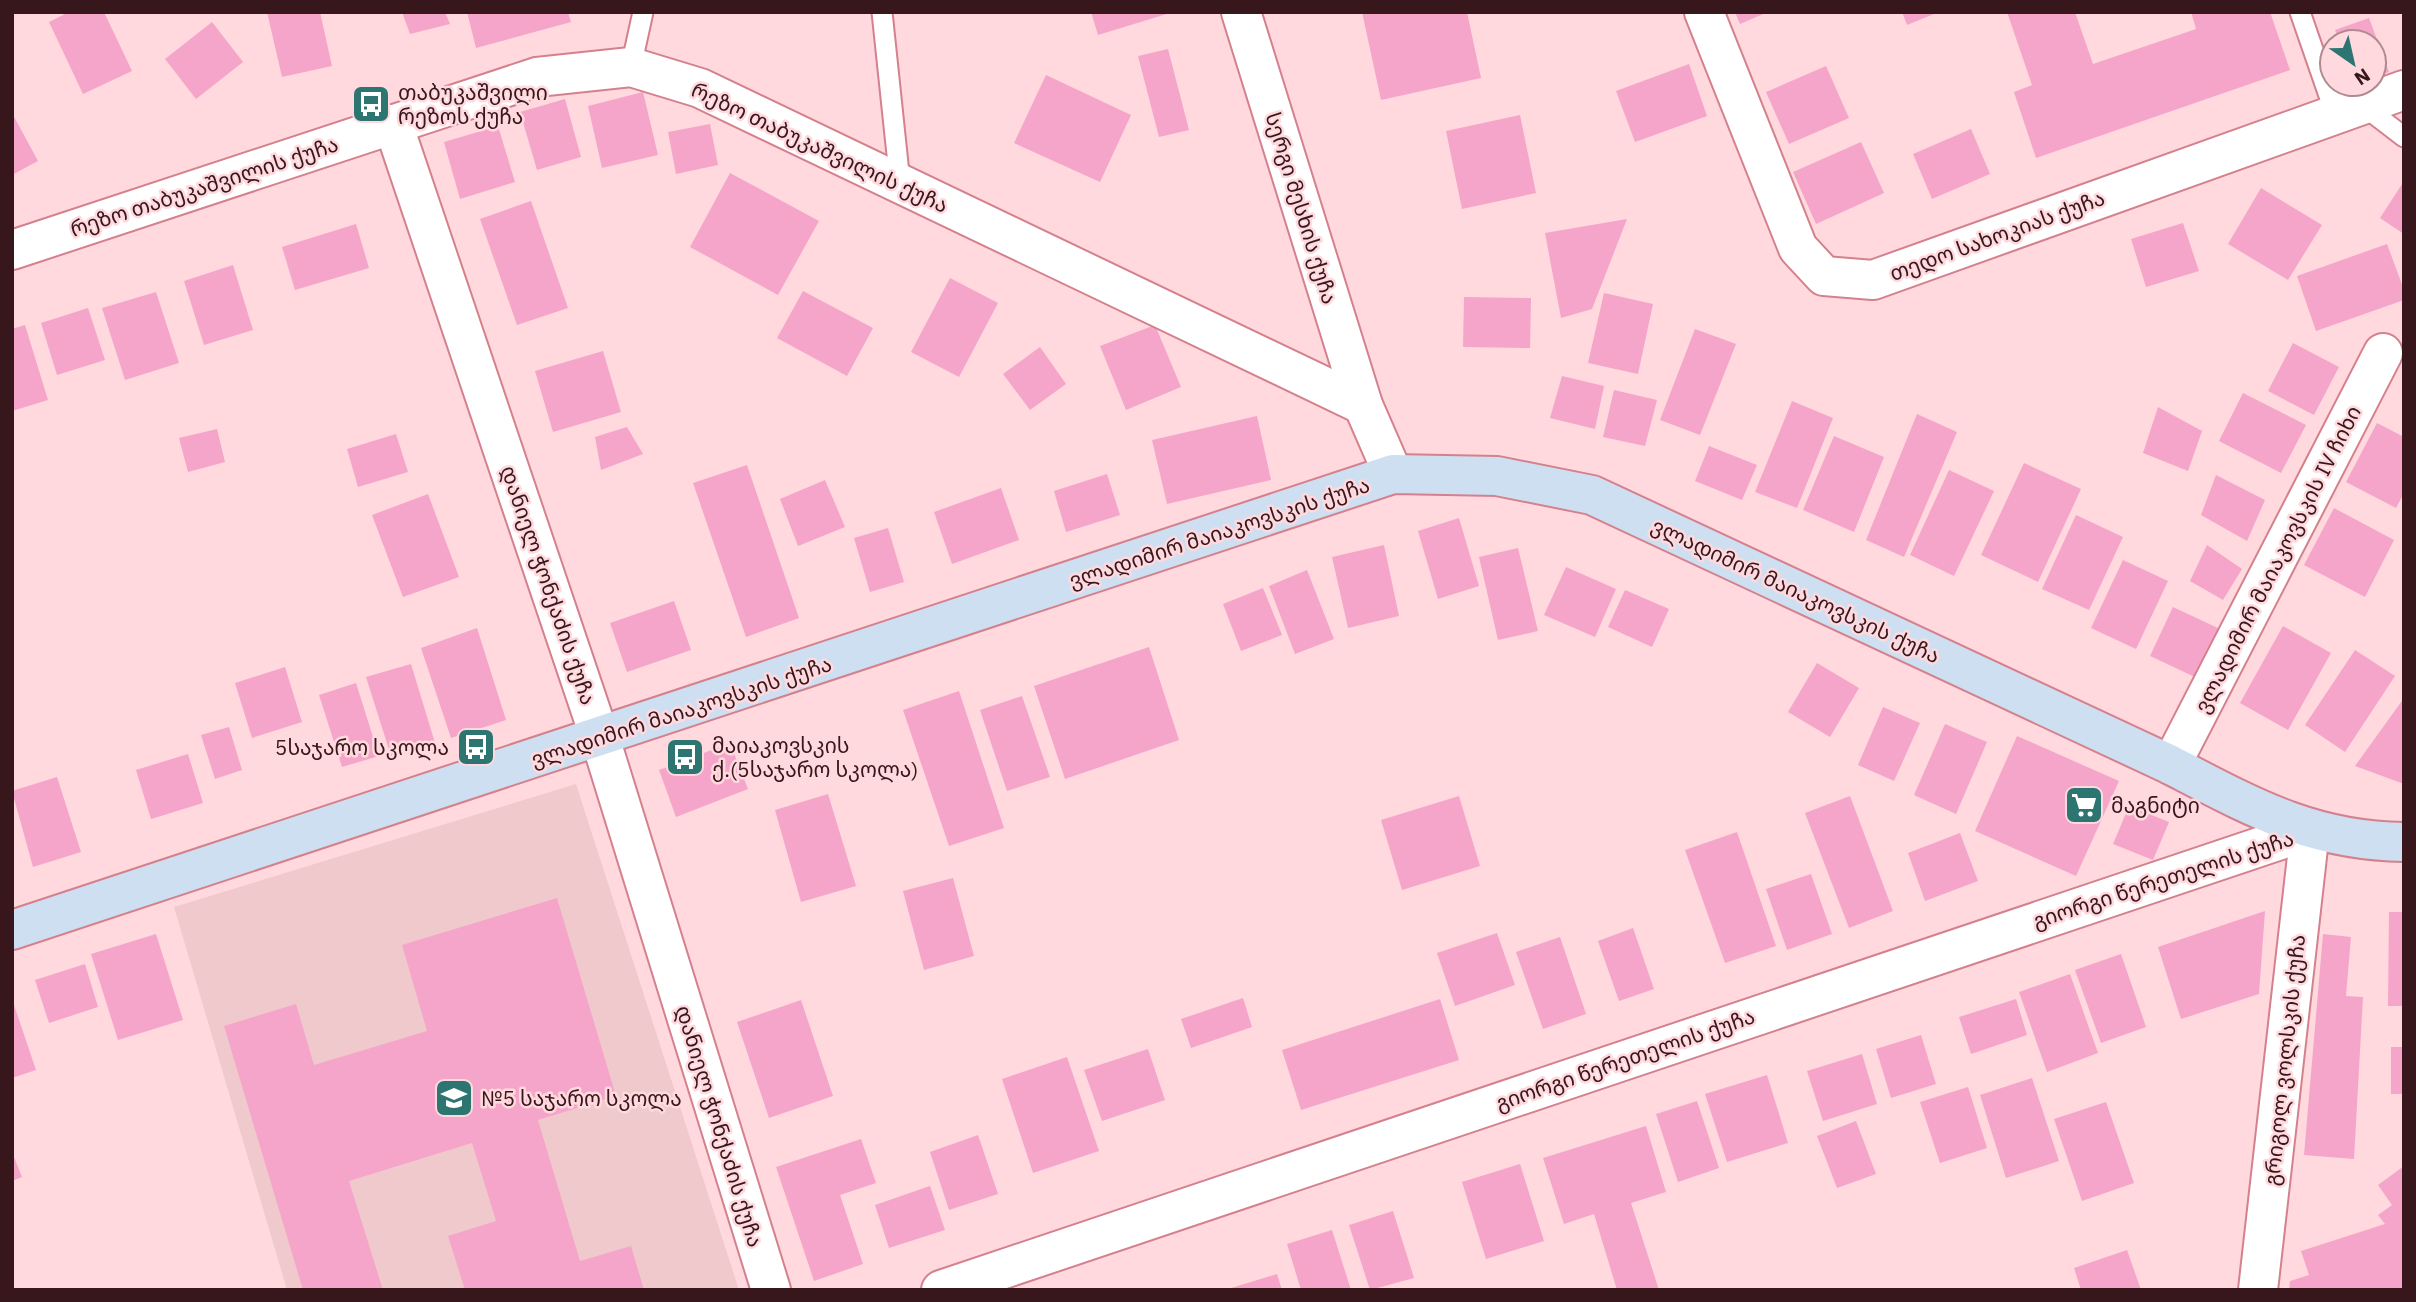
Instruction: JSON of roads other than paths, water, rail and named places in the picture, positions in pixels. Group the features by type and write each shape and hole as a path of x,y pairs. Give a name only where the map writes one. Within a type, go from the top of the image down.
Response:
{"main road":[{"name":"ვლადიმირ მაიაკოვსკის ქუჩა","path":"12,930 1393,474 1497,476 1592,495 2171,765 2245,804 2310,830 2374,842 2404,842"}],"street":[{"name":"სერგი მესხის ქუჩა","path":"1241,12 1363,405"},
{"name":"თედო სახოკიას ქუჩა","path":"1704,12 1798,248 1824,276 1873,280 2404,90"},
{"name":"რეზო თაბუკაშვილის ქუჩა","path":"12,250 537,76 631,67 700,88 1363,405"},
{"name":"დანიელ ჭონქაძის ქუჩა","path":"393,124 600,738 771,1290"},
{"name":"ვლადიმირ მაიაკოვსკის IV ჩიხი","path":"2171,765 2384,353"},
{"path":"1363,405 1393,474"},
{"name":"გიორგი წერეთელის ქუჩა","path":"941,1290 2310,830"},
{"name":"გრიგოლ ვოლსკის ქუჩა","path":"2258,1290 2310,830"}],"lane":[{"path":"631,67 643,12"},
{"path":"882,12 900,183"},
{"path":"2300,12 2348,109 2404,137"}],"place":[{"name":"თაბუკაშვილი რეზოს ქუჩა","path":"371,104"},
{"name":"5საჯარო სკოლა","path":"476,747"},
{"name":"მაიაკოვსკის ქ.(5საჯარო სკოლა)","path":"685,757"},
{"name":"მაგნიტი","path":"2084,805"},
{"name":"№5 საჯარო სკოლა","path":"454,1098"}]}
